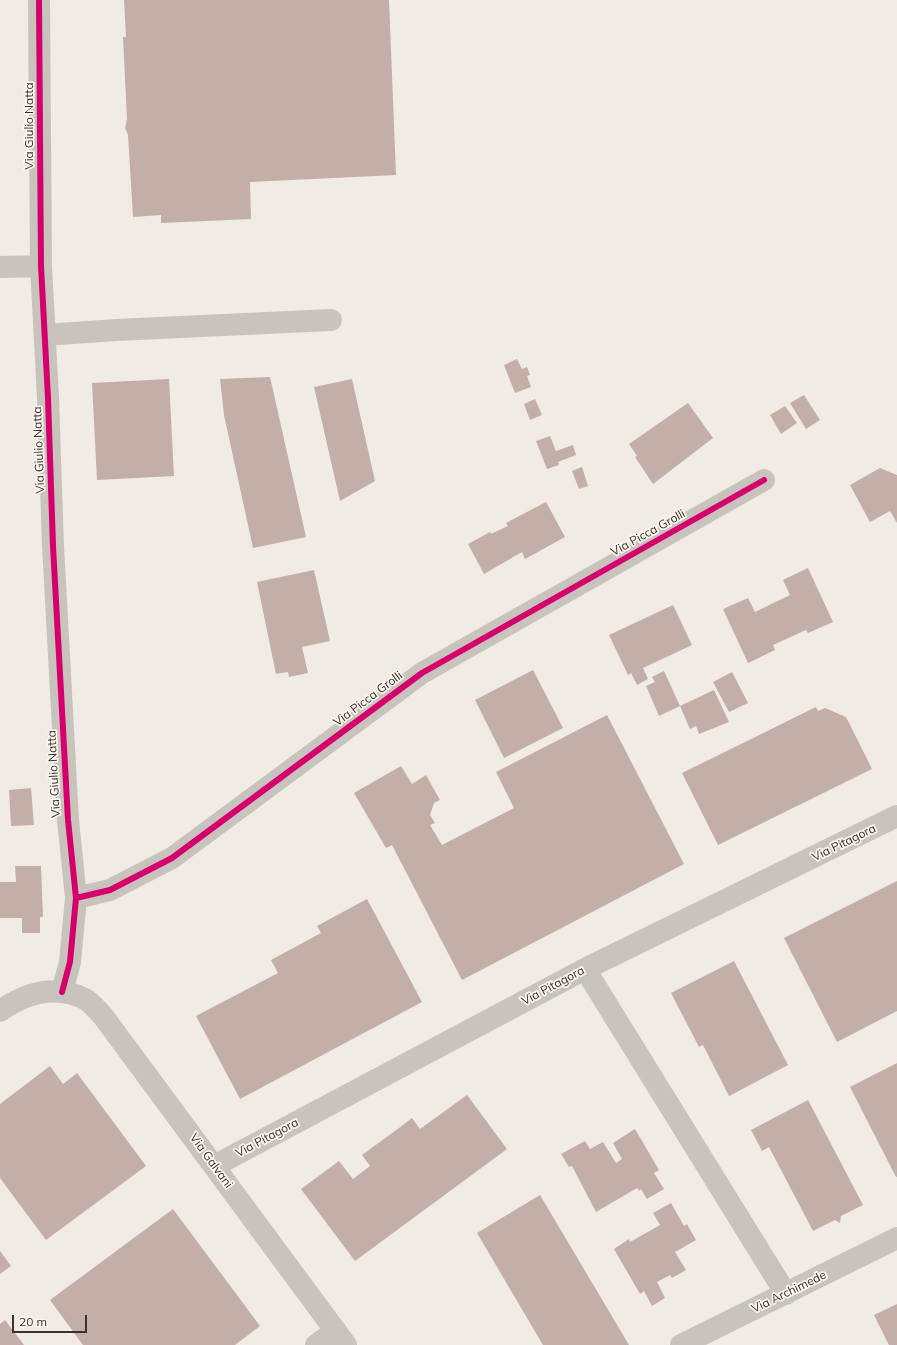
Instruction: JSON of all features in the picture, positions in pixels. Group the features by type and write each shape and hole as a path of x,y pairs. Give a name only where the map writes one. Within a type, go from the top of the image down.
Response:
{"street":[{"name":"Via Giulio Natta","path":"39,0 41,266 53,546 65,773 76,898"},
{"path":"0,267 41,266"},
{"path":"45,335 116,330 331,320"},
{"name":"Via Picca Grolli","path":"76,898 110,890 172,858 422,673 764,480"},
{"name":"Via Pitagora","path":"214,1166 585,969 897,816"},
{"path":"0,1011 24,998 44,990 62,992 70,962 76,898"},
{"path":"585,969 786,1294"},
{"name":"Via Galvani","path":"62,992 85,1000 103,1016 341,1338"},
{"name":"Via Archimede","path":"681,1345 897,1238"},
{"path":"316,1345 341,1338"}],"building":[{"path":"124,0 389,0 396,175 250,182 251,219 161,223 161,215 133,217 128,135 125,128 127,119 123,37 126,37"},
{"path":"517,359 522,369 527,367 530,375 527,376 531,387 515,393 504,365"},
{"path":"270,377 306,537 253,548 224,415 220,379"},
{"path":"169,379 174,476 97,480 92,383"},
{"path":"352,379 375,481 340,501 314,387"},
{"path":"804,395 820,420 806,429 790,403"},
{"path":"535,399 542,415 530,420 524,404"},
{"path":"688,403 713,438 653,484 635,457 637,456 629,444"},
{"path":"785,406 797,423 781,434 770,415"},
{"path":"550,436 556,451 573,445 576,455 558,462 559,465 547,469 536,441"},
{"path":"582,467 588,486 579,489 572,471"},
{"path":"880,468 897,475 897,523 890,511 870,522 850,485"},
{"path":"546,502 565,537 525,559 522,552 484,574 468,544 490,532 491,534 508,526 506,523"},
{"path":"808,568 833,622 808,633 806,630 773,645 775,650 748,663 723,609 748,598 755,612 790,595 783,580"},
{"path":"314,570 330,641 302,647 308,673 289,677 288,672 276,674 257,582"},
{"path":"673,605 692,645 643,668 648,679 637,685 631,673 628,675 609,635"},
{"path":"533,670 563,728 504,758 475,700"},
{"path":"664,671 680,706 659,716 646,686 655,682 652,677"},
{"path":"732,672 748,703 729,712 713,682"},
{"path":"714,690 729,722 699,734 696,726 690,729 680,706"},
{"path":"816,707 818,711 825,708 846,717 872,769 718,845 682,773"},
{"path":"607,715 684,864 462,980 392,845 386,848 354,793 401,766 412,784 426,775 440,800 434,803 430,815 435,823 430,825 442,845 514,808 496,772"},
{"path":"31,788 34,825 11,826 9,790"},
{"path":"15,866 41,866 43,917 40,917 40,933 22,933 22,918 0,918 0,882 16,882"},
{"path":"897,881 897,1011 837,1042 784,938"},
{"path":"367,899 422,1002 240,1099 196,1016 278,973 271,960 321,933 317,926"},
{"path":"734,961 788,1065 729,1096 703,1045 699,1047 671,993"},
{"path":"897,1063 897,1177 896,1177 850,1087"},
{"path":"50,1066 63,1084 77,1073 146,1166 46,1240 0,1178 0,1104"},
{"path":"467,1095 507,1149 355,1261 301,1189 339,1161 353,1179 370,1166 362,1155 412,1118 420,1129"},
{"path":"808,1100 863,1205 841,1216 840,1223 835,1220 813,1231 769,1147 762,1151 751,1130"},
{"path":"635,1129 659,1170 654,1173 664,1189 647,1199 641,1189 639,1191 637,1188 596,1212 572,1166 569,1167 561,1154 585,1141 590,1149 603,1142 616,1163 622,1159 613,1143"},
{"path":"540,1195 629,1345 543,1345 477,1233"},
{"path":"671,1203 684,1226 687,1224 696,1240 675,1252 686,1270 672,1278 670,1275 657,1282 665,1298 652,1306 644,1291 640,1294 614,1249 629,1239 630,1242 660,1225 653,1213"},
{"path":"173,1209 260,1326 235,1345 83,1345 50,1300"},
{"path":"0,1251 11,1266 0,1274"},
{"path":"897,1304 897,1345 889,1345 874,1315"},
{"path":"5,1320 24,1345 0,1345 0,1324"}],"cycle path":[{"path":"39,0 41,266 48,398 53,546 68,820 76,898 70,962 62,992"},
{"path":"76,898 110,890 172,858 422,673 764,480"}]}
